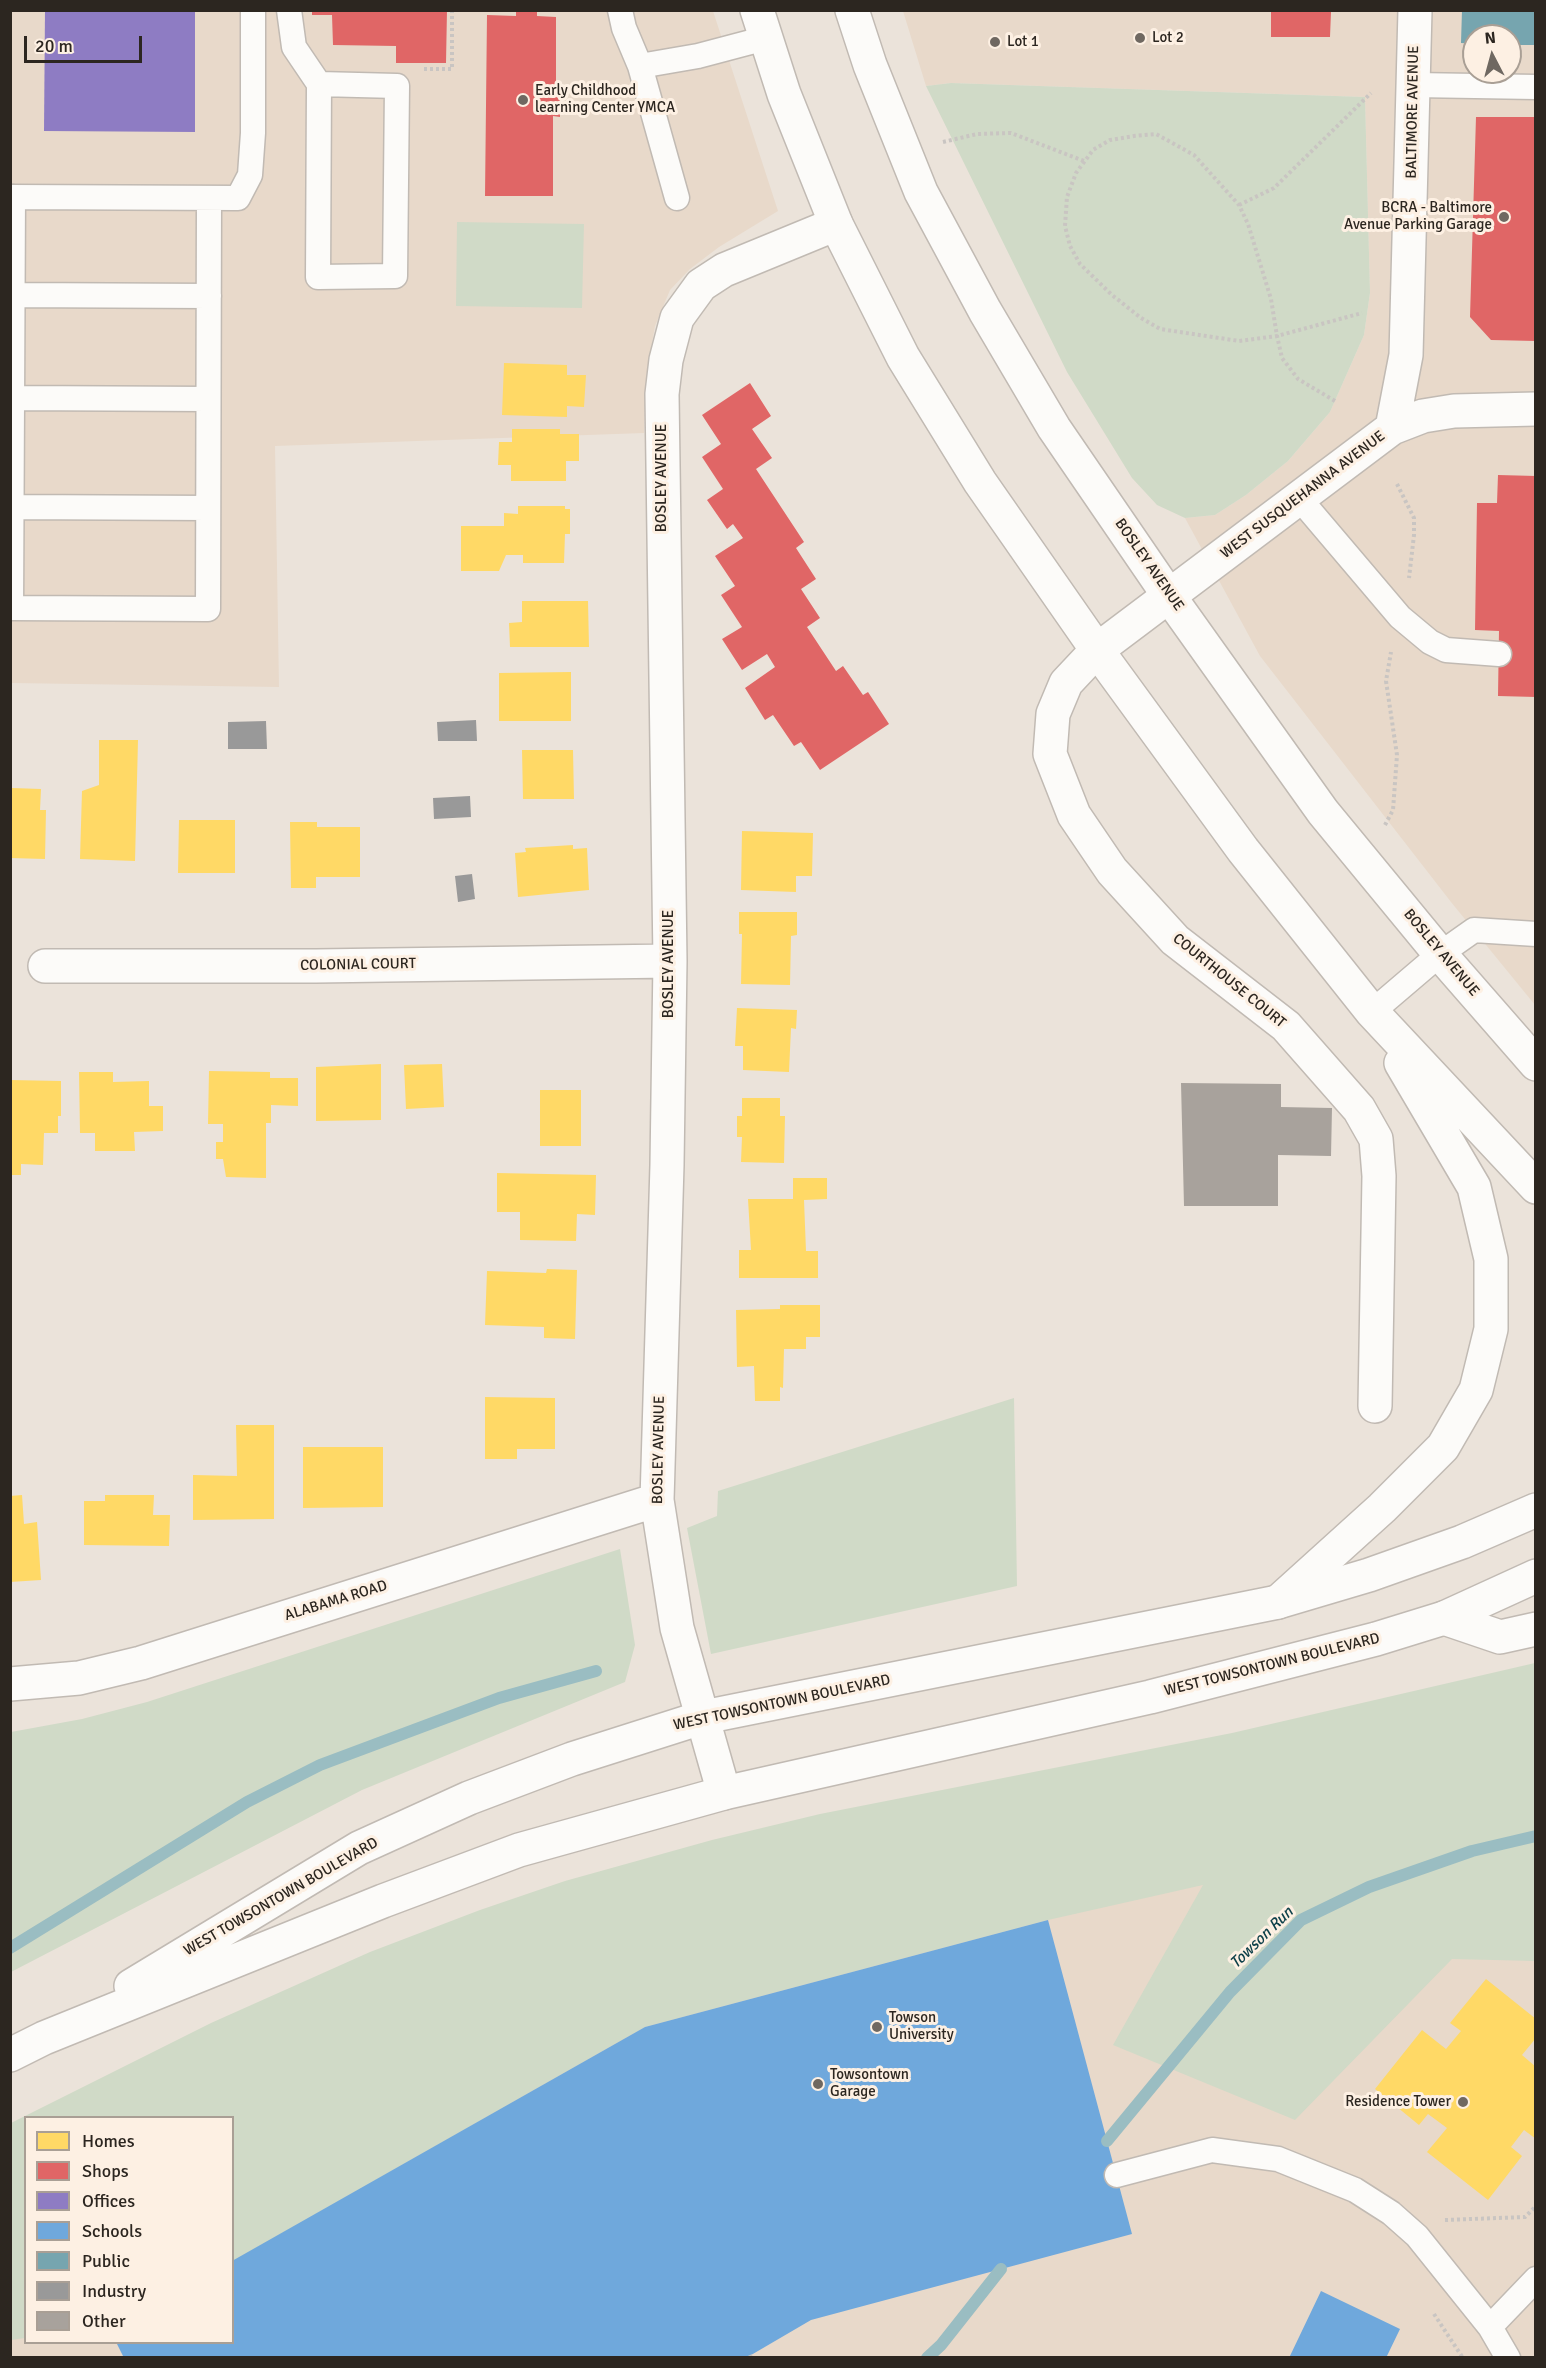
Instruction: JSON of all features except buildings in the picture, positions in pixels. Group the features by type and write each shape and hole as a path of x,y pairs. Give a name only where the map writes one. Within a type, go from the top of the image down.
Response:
{"main road":[{"name":"BOSLEY AVENUE","path":"852,10 870,65 921,192 985,311 1054,428 1169,596 1323,812 1440,954 1536,1064"},
{"name":"BALTIMORE AVENUE","path":"1392,428 1406,355 1415,10"},
{"path":"761,24 784,94 836,224 903,357 980,482 1097,650 1243,850 1372,1012 1536,1187"},
{"name":"BOSLEY AVENUE","path":"724,1793 677,1628 657,1500 667,1177 670,962 662,394 671,335 682,310 701,285 724,270 836,224"},
{"name":"WEST SUSQUEHANNA AVENUE","path":"1097,650 1392,428 1423,416 1454,411 1536,409"},
{"name":"COURTHOUSE COURT","path":"1097,650 1066,683 1053,714 1050,754 1074,815 1112,871 1175,940 1286,1026 1359,1109 1376,1139 1379,1176 1375,1406"},
{"name":"COLONIAL COURT","path":"45,966 670,962"},
{"path":"1278,1602 1382,1508 1443,1448 1476,1390 1491,1329 1491,1260 1474,1187 1372,1012"},
{"name":"ALABAMA ROAD","path":"10,1684 79,1678 141,1663 657,1500"},
{"name":"WEST TOWSONTOWN BOULEVARD","path":"10,2055 44,2038 360,1848 469,1798 552,1767 704,1717 1278,1602 1369,1575 1462,1542 1536,1510"},
{"name":"WEST TOWSONTOWN BOULEVARD","path":"44,2038 383,1901 519,1850 724,1793 1150,1697 1376,1639 1444,1618 1536,1576"},
{"path":"1444,1618 1500,1637 1536,1629"}],"lane":[{"path":"209,198 208,609 11,608 12,197 238,198 250,175 253,133 253,10"},
{"path":"289,10 294,47 319,84 318,278 395,276 397,86 319,84"},
{"path":"620,10 624,28 640,66 677,198"},
{"path":"640,66 698,56 761,24"},
{"path":"1414,86 1536,87"},
{"path":"12,295 209,296"},
{"path":"12,399 208,399"},
{"path":"1299,498 1400,617 1430,642 1446,650 1499,654"},
{"path":"12,507 208,508"},
{"path":"1372,1012 1440,954 1474,930 1536,934"},
{"path":"1117,2175 1212,2150 1278,2159 1355,2190 1391,2213 1417,2236 1490,2326 1508,2358"},
{"path":"1490,2326 1536,2279"}],"path":[{"path":"1239,205 1274,188 1371,93"},
{"path":"943,142 977,134 1011,133 1084,160"},
{"path":"1335,401 1298,379 1282,358 1277,336 1268,289 1248,224 1239,205 1194,155 1156,134 1110,140 1093,150 1076,173 1067,197 1065,226 1070,246 1080,264 1112,296 1160,329 1239,341 1277,336 1362,313"},
{"path":"1437,2220 1525,2217 1536,2206"},
{"path":"1431,2308 1463,2358"}],"shaded area":[{"path":"11,11 713,11 778,211 719,247 690,269 670,290 655,326 646,377 644,433 275,446 279,687 11,683"},
{"path":"903,11 1535,11 1535,1005 1451,902 1260,656 1185,518 1215,515 1246,495 1288,461 1330,412 1364,335 1370,293 1365,97 951,83 926,86"},
{"name":"Towson University","path":"1535,1677 1535,2357 11,2357 10,2129 24,2122 24,2344 234,2344 234,2117"}],"green space":[{"path":"951,83 1365,97 1370,293 1364,335 1330,412 1288,461 1246,495 1215,515 1185,518 1157,505 1132,478 1067,372 926,86"},
{"path":"457,222 584,224 582,308 456,306"},
{"path":"1014,1398 1017,1586 711,1654 687,1528 717,1516 718,1491"},
{"path":"620,1549 635,1645 625,1682 362,1790 11,1972 11,1732 82,1719 147,1702"},
{"path":"1535,1663 1535,1961 1452,1959 1295,2120 1113,2045 1203,1885 1048,1920 645,2027 234,2260 234,2116 25,2116 211,2023 370,1952 480,1910 565,1881 712,1840 820,1814 1232,1733"},
{"path":"24,2116 24,2338 11,2340 11,2123"}],"waterway":[{"path":"10,1948 247,1802 320,1765 499,1698 596,1671"},
{"name":"Towson Run","path":"1107,2141 1230,1992 1301,1920 1369,1887 1472,1851 1536,1836"},
{"name":"Towson Run","path":"927,2358 941,2345 1001,2269"}],"place":[{"name":"Lot 2","path":"1140,38"},
{"name":"Lot 1","path":"995,42"},
{"name":"Early Childhood learning Center YMCA","path":"523,100"},
{"name":"BCRA - Baltimore Avenue Parking Garage","path":"1504,217"},
{"name":"Towson University","path":"877,2027"},
{"name":"Towsontown Garage","path":"818,2084"},
{"name":"Residence Tower","path":"1463,2102"}]}
